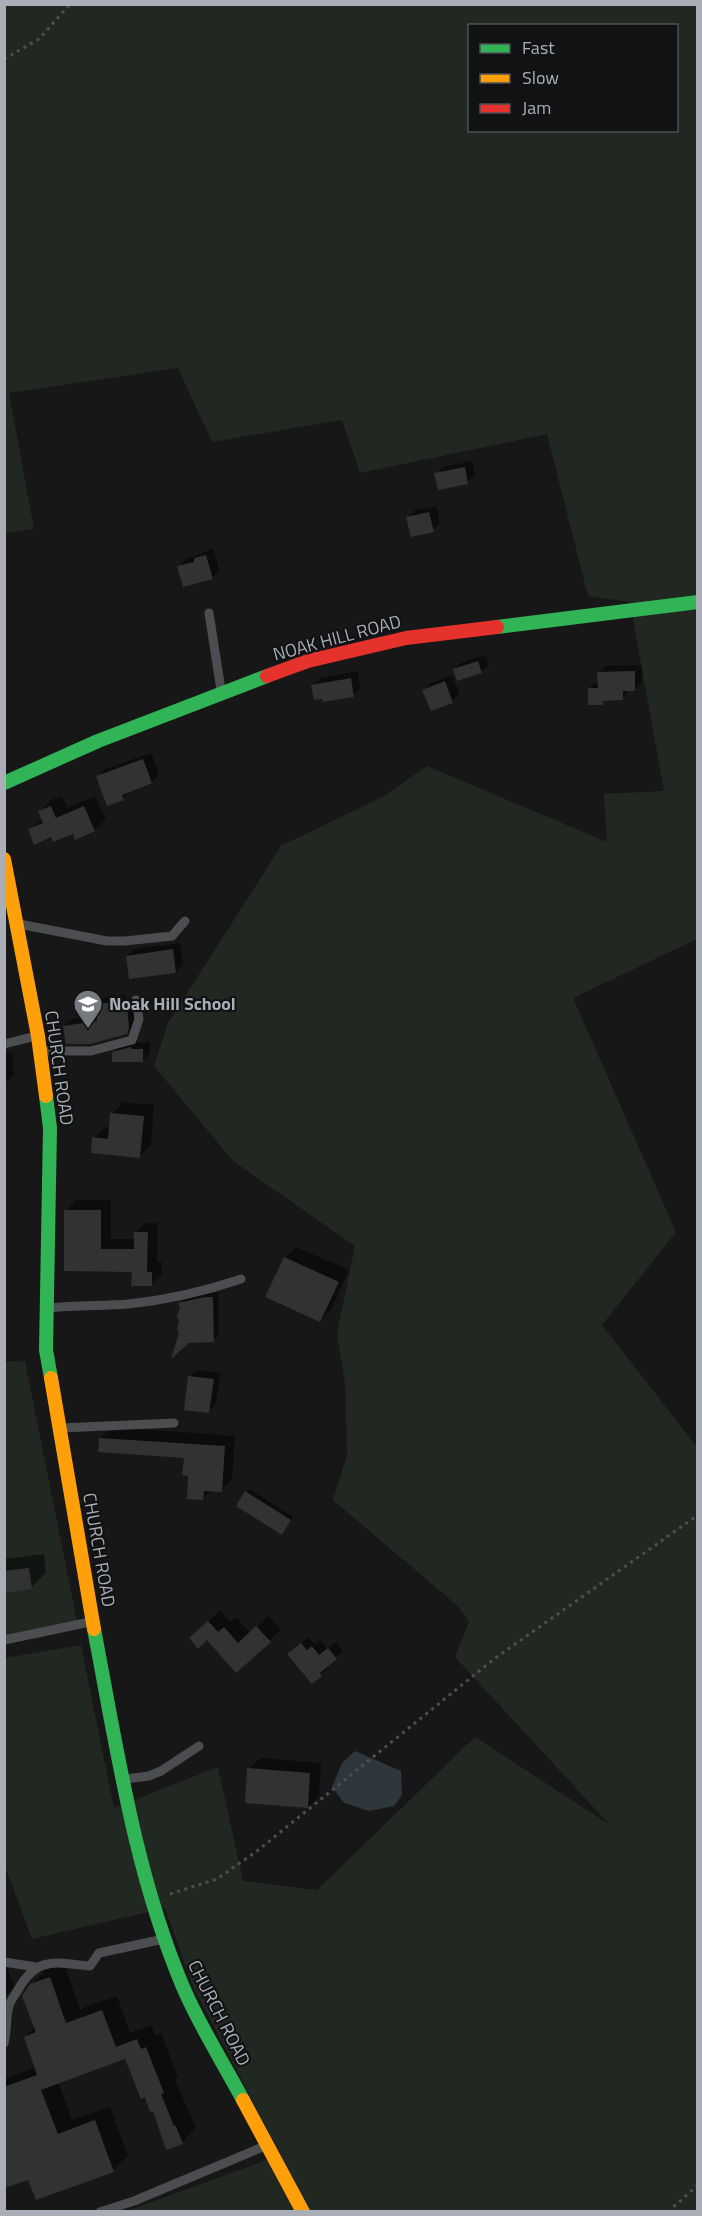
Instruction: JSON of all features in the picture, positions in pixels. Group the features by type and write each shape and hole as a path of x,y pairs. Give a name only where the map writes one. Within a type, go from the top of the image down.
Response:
{"street":[{"name":"NOAK HILL ROAD","path":"4,783 98,741 221,692 308,662 406,638 698,602"},
{"name":"CHURCH ROAD","path":"4,859 39,1036 50,1128 46,1350 81,1562 129,1808 152,1900 183,1988 303,2211"}],"lane":[{"path":"209,612 221,692"},
{"path":"17,924 107,942 172,936 185,921"},
{"path":"40,1051 91,1051 132,1040 139,1019 136,1000"},
{"path":"4,1044 39,1036"},
{"path":"47,1308 126,1304 169,1299 204,1292 241,1279"},
{"path":"59,1428 174,1423"},
{"path":"4,1640 93,1621"},
{"path":"125,1779 149,1776 161,1771 199,1746"},
{"path":"4,1962 36,1967 50,1963 90,1966 99,1953 164,1939"},
{"path":"4,2043 8,2030 8,2007 22,1981 36,1967"},
{"path":"100,2211 134,2201 267,2145"}],"path":[{"path":"4,59 39,39 70,4"},
{"path":"152,1900 217,1879 257,1851 494,1659 698,1515"},
{"path":"668,2211 698,2185"}],"shaded area":[{"path":"5,5 697,5 697,939 573,998 676,1232 602,1325 697,1447 697,2211 127,2211 281,2155 193,1987 165,1908 32,1939 5,1866 5,1658 81,1645 114,1808 218,1767 243,1881 317,1890 475,1737 610,1825 455,1657 469,1622 459,1607 333,1500 347,1455 345,1383 337,1334 355,1246 233,1161 154,1066 168,1023 281,846 384,796 427,766 607,842 604,794 664,791 630,602 588,596 547,434 360,473 342,420 212,442 178,368 9,393 34,529 5,533"},
{"path":"25,1361 78,1626 4,1639 4,1362"},
{"path":"355,1751 401,1771 402,1795 394,1806 369,1811 344,1803 332,1787 342,1763"}],"building":[{"path":"465,467 468,484 438,490 434,473"},
{"path":"429,512 434,532 411,537 406,517"},
{"path":"206,555 213,579 183,587 177,566 194,562 194,558"},
{"path":"478,661 482,673 457,681 453,669"},
{"path":"635,671 635,691 623,691 623,700 603,701 603,705 588,705 588,688 598,688 597,672"},
{"path":"351,678 354,697 323,702 322,699 314,700 311,685"},
{"path":"445,681 453,703 431,711 422,690"},
{"path":"143,759 152,783 122,795 124,800 107,806 96,776"},
{"path":"51,806 56,818 84,806 95,831 75,840 73,834 53,842 51,837 34,845 28,829 43,823 38,811"},
{"path":"173,949 176,973 129,979 126,956"},
{"path":"119,1002 119,1005 127,1004 129,1027 127,1034 90,1044 66,1044 63,1026 97,1021 95,1004"},
{"path":"131,1047 132,1049 143,1049 143,1062 112,1062 112,1052"},
{"path":"110,1113 144,1116 140,1158 91,1153 92,1137 108,1139"},
{"path":"64,1210 101,1210 101,1249 134,1249 134,1232 148,1232 147,1272 152,1272 152,1286 131,1286 132,1272 64,1271"},
{"path":"284,1257 339,1282 320,1322 265,1297"},
{"path":"213,1297 214,1342 189,1343 171,1359 179,1333 177,1329 179,1322 177,1315 180,1308 178,1303"},
{"path":"188,1376 214,1379 209,1413 184,1410"},
{"path":"99,1438 225,1446 222,1492 204,1491 203,1500 187,1499 188,1476 182,1475 184,1458 98,1452"},
{"path":"245,1491 291,1520 282,1535 236,1506"},
{"path":"29,1568 32,1589 4,1593 4,1571"},
{"path":"208,1621 218,1632 224,1627 238,1643 256,1626 271,1642 236,1673 207,1640 198,1649 189,1638"},
{"path":"301,1643 307,1650 312,1646 319,1655 328,1648 337,1659 320,1673 322,1676 312,1684 287,1654"},
{"path":"247,1768 310,1773 308,1808 245,1803"},
{"path":"50,1977 66,2023 102,2010 116,2047 137,2039 141,2049 146,2047 164,2093 161,2094 183,2144 166,2150 153,2111 150,2112 145,2097 141,2099 125,2059 41,2090 58,2134 95,2120 114,2172 36,2200 28,2180 4,2188 4,2087 37,2075 24,2037 36,2032 22,1996 30,1984"}],"traffic: fast":[{"path":"497,627 698,602"},
{"path":"4,783 98,741 267,676"},
{"path":"46,1096 50,1128 46,1350 51,1378"},
{"path":"94,1629 129,1811 152,1900 166,1944 189,2001 243,2100"}],"traffic: slow":[{"path":"4,859 38,1036 46,1096"},
{"path":"51,1378 94,1629"},
{"path":"243,2100 303,2212"}],"traffic: jam":[{"path":"267,676 308,661 406,638 497,627"}],"place":[{"name":"Noak Hill School","path":"88,1030"}]}
